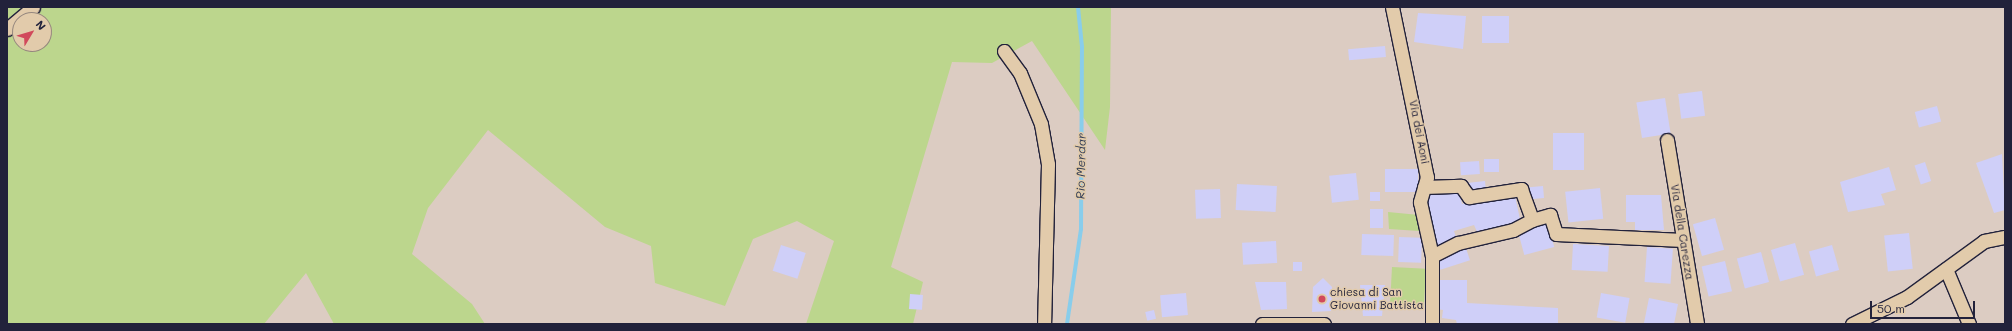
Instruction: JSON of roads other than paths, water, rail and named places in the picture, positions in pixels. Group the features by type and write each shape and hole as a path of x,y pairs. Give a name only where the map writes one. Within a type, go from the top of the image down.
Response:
{"street":[{"path":"7,29 33,7"},
{"name":"Via dei Aoni","path":"1392,7 1420,131 1427,177 1420,202 1432,256 1432,324"},
{"path":"1004,51 1020,73 1041,124 1048,164 1044,324"},
{"name":"Via della Carezza","path":"1667,140 1696,324"},
{"path":"1424,187 1461,186 1469,197 1521,189 1532,220"},
{"path":"1432,256 1458,243 1513,230 1532,220 1550,215 1556,234 1683,240"},
{"path":"1852,324 1907,297 1984,241 2005,237"},
{"path":"1946,269 1969,324"},
{"path":"1262,324 1324,324"}],"waterway":[{"name":"Rio Merdar","path":"1067,324 1081,229 1082,47 1078,7"}],"place":[{"name":"chiesa di San Giovanni Battista","path":"1322,299"}]}
